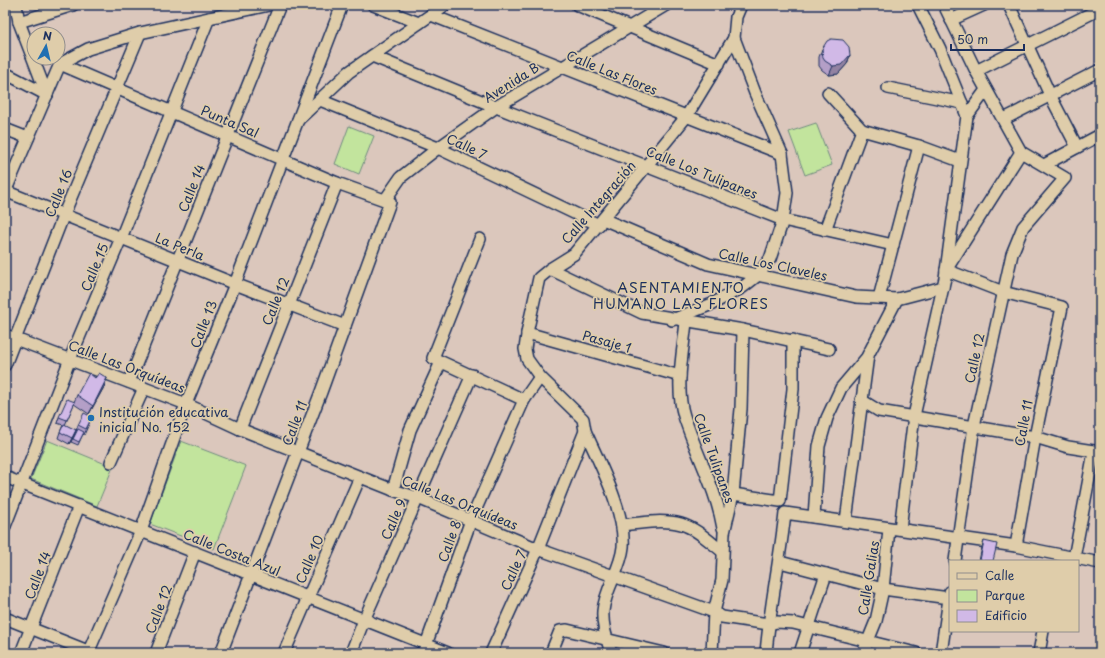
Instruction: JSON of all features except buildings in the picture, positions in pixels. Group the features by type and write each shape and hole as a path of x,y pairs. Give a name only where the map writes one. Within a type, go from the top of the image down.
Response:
{"street":[{"path":"16,5 19,22 46,95"},
{"path":"19,22 73,5"},
{"path":"66,61 88,49 140,33 269,5"},
{"name":"Calle 14","path":"129,382 280,5"},
{"name":"Calle 13","path":"90,652 140,531 186,404 235,284 342,5"},
{"path":"373,5 419,23"},
{"path":"296,122 349,72 445,5"},
{"path":"577,5 719,64"},
{"name":"Avenida B","path":"388,201 401,177 438,148 496,107 563,66 632,27 666,5"},
{"name":"Calle Integración","path":"611,653 603,625 603,609 623,548 622,525 618,508 585,431 583,419 540,377 527,359 525,349 527,333 539,278 550,269 574,254 686,117 734,38 736,17 741,5"},
{"path":"918,5 940,49 967,116"},
{"path":"944,5 976,72 1004,119 1021,152 1044,165 1100,135"},
{"path":"951,20 984,5"},
{"path":"1009,5 1026,46 1077,147"},
{"path":"976,72 1100,9"},
{"name":"Calle Las Flores","path":"431,15 782,154"},
{"name":"Calle 15","path":"5,526 70,359 121,238 171,111 210,18"},
{"name":"Calle 16","path":"5,365 64,214 116,87 140,33"},
{"name":"Calle Integración","path":"672,320 712,304 743,287 757,276 770,259 783,220 788,193 782,154 755,93 734,38"},
{"name":"Calle Los Tulipanes","path":"372,56 496,107 647,165 783,220 893,245"},
{"path":"5,192 59,66"},
{"name":"Punta Sal","path":"65,66 337,183 388,201"},
{"path":"1004,119 1100,70"},
{"path":"5,73 46,95"},
{"path":"888,88 962,103"},
{"path":"967,116 986,90"},
{"path":"828,94 862,130 919,146 960,161"},
{"name":"Calle 7","path":"320,100 438,148 601,222"},
{"name":"Calle Galias","path":"863,653 876,621 883,589 895,529 914,416 943,287 967,116"},
{"path":"5,129 28,138"},
{"path":"825,230 862,130"},
{"path":"879,298 919,146"},
{"path":"1003,292 946,270 1021,152"},
{"name":"Calle 12","path":"955,560 974,426 1012,254 1023,227 1065,178 1044,165"},
{"name":"Calle 12","path":"240,429 337,183"},
{"name":"La Perla","path":"5,192 64,214 235,284 345,326"},
{"name":"Calle 11","path":"221,653 345,326 388,201"},
{"name":"Calle Los Claveles","path":"601,222 708,264 757,276 806,284 856,296 897,298 943,287"},
{"path":"393,490 410,430 437,360 480,239"},
{"path":"550,269 642,314 672,320 743,330 829,349"},
{"name":"Calle 11","path":"1003,292 1062,307 1035,437 1016,546"},
{"path":"814,517 819,446 827,418 841,388 868,355 897,298"},
{"name":"Calle Tulipanes","path":"686,322 680,376 684,415 717,498 724,533"},
{"name":"Calle Tulipanes","path":"712,653 714,612 722,580 722,551 724,533 733,494 741,409 743,330"},
{"name":"Pasaje 1","path":"527,333 680,376"},
{"name":"Calle Las Orquídeas","path":"5,335 186,404 240,429 393,490 418,498 538,549 614,578 714,612 722,617 769,624 777,622 793,623 916,653"},
{"path":"733,494 780,501 793,389 793,340"},
{"path":"846,521 868,355"},
{"path":"437,360 524,400"},
{"name":"Calle 9","path":"351,653 364,620 472,375"},
{"name":"Calle 8","path":"424,649 471,520 524,400 540,377"},
{"path":"111,462 144,388"},
{"path":"862,400 879,411 1035,437 1068,447 1097,452 1074,558"},
{"name":"Calle 7","path":"491,653 538,549 585,431"},
{"name":"Calle Costa Azul","path":"5,477 364,620 424,649 448,653"},
{"name":"Calle 10","path":"285,653 307,598 360,477"},
{"name":"Calle 14","path":"21,653 79,506"},
{"path":"766,653 769,624 780,562 785,513 1016,546 1054,558 1074,558 1100,563"},
{"path":"622,525 647,523 681,524 722,551"},
{"name":"Calle 12","path":"156,653 195,552"},
{"path":"780,562 883,589 949,595 941,653"},
{"path":"800,653 826,574"},
{"path":"5,618 90,652"},
{"path":"551,653 560,631 567,630 607,638 664,653"},
{"path":"1039,653 1043,632"}],"green space":[{"path":"816,123 832,165 805,175 789,132"},
{"path":"349,126 374,136 359,174 335,164"},
{"path":"47,440 113,467 97,506 31,479"},
{"path":"181,441 246,466 214,549 150,524"}],"place":[{"name":"Institución educativa inicial No. 152","path":"91,418"}],"district":[{"name":"ASENTAMIENTO HUMANO LAS FLORES","path":"681,296"}]}
